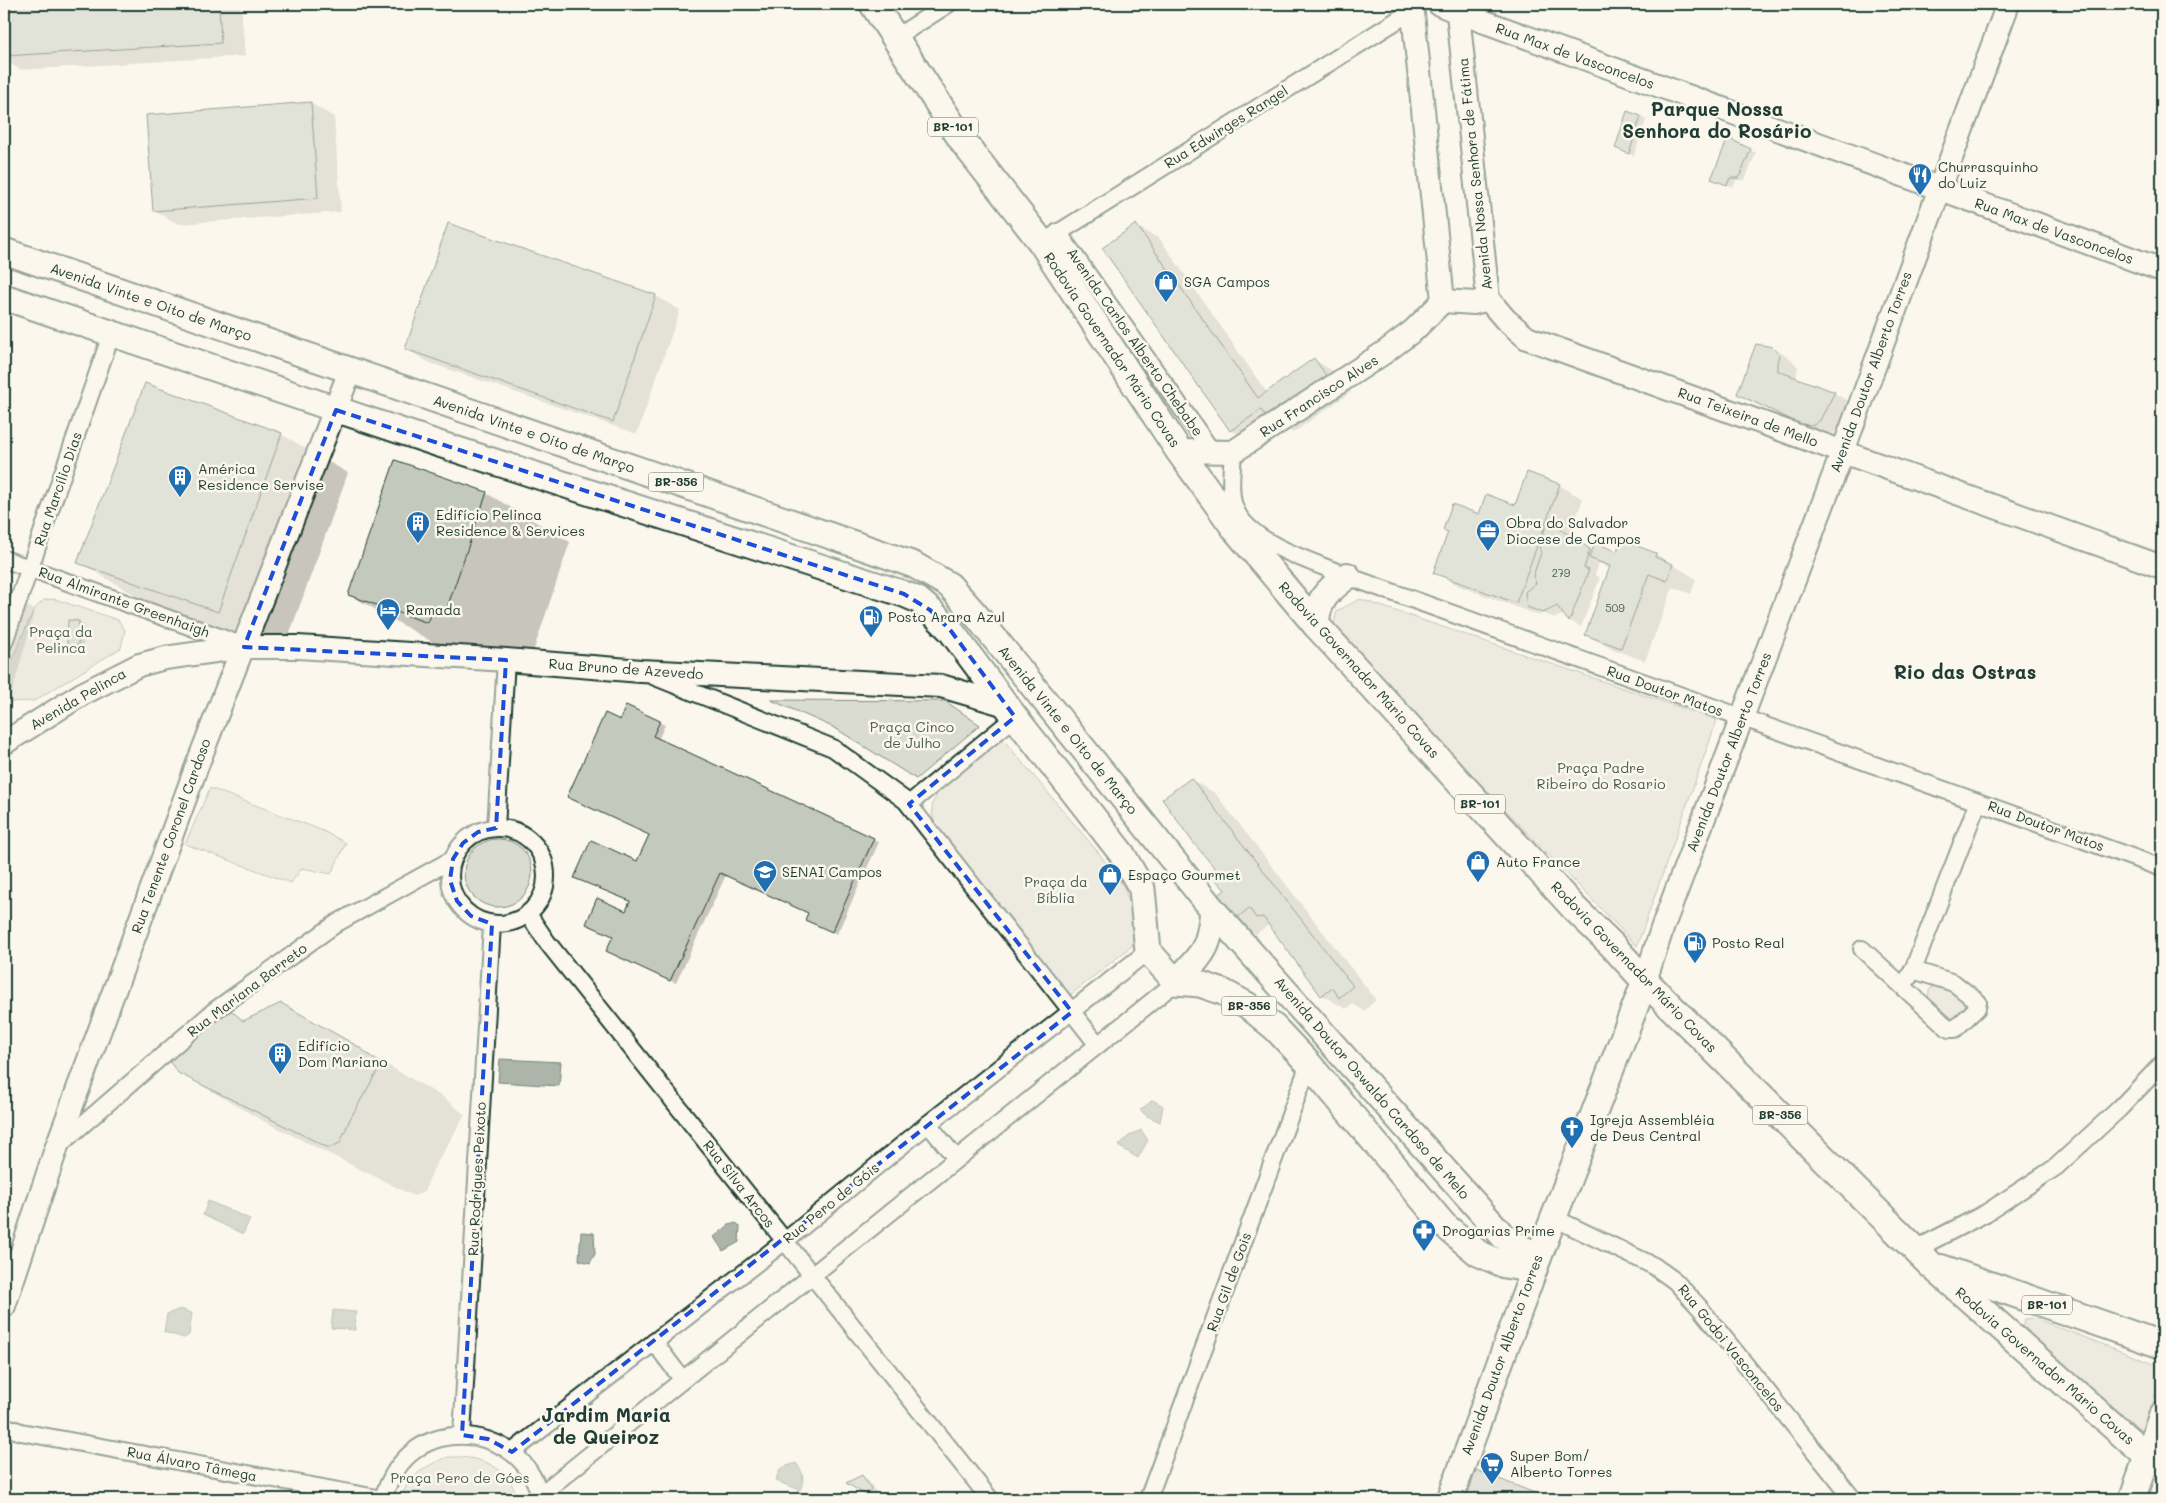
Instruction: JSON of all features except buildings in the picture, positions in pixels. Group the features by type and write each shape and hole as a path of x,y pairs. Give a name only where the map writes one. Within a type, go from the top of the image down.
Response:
{"highway":[{"name":"Rodovia Governador Mário Covas","path":"873,4 964,143 1050,238 1179,451 1237,531 1316,625 1574,908 1645,981 1923,1257 2020,1346 2155,1461"},
{"path":"1316,625 1316,612 1324,595 1347,576"},
{"name":"Rodovia Governador Mário Covas","path":"1923,1257 2048,1305 2162,1345"},
{"path":"2020,1346 2017,1334 2019,1318 2024,1312 2038,1306 2048,1305"}],"main road":[{"name":"Avenida Doutor Alberto Torres","path":"1450,1499 1536,1263 1645,981 1663,926 1843,451 2008,4"},
{"path":"1412,7 1443,301"},
{"name":"Rua Max de Vasconcelos","path":"1451,7 1938,190 2162,270"},
{"name":"Avenida Nossa Senhora de Fátima","path":"1443,301 1474,303 1488,299 1451,7"},
{"name":"Avenida Vinte e Oito de Março","path":"4,251 914,565 949,585 975,614 1213,910"},
{"path":"4,298 336,410 918,600 951,631 1010,711 1122,854 1142,890 1148,951 1176,982 1206,948 1213,910"},
{"name":"Rua Teixeira de Mello","path":"1488,299 1504,319 1527,338 2162,567"},
{"name":"Rua Francisco Alves","path":"1223,453 1385,352 1414,330 1443,301"},
{"name":"Rua Tenente Coronel Cardoso","path":"4,1306 57,1146 204,747 350,371"},
{"path":"1179,451 1223,453"},
{"path":"817,566 819,552 823,545 827,543 883,554"},
{"name":"Rua Bruno de Azevedo","path":"244,647 298,647 506,660 642,671 941,686 1010,711"},
{"name":"Avenida Pelinca","path":"4,743 82,694 139,665 165,658 244,647"},
{"name":"Avenida Doutor Oswaldo Cardoso de Melo","path":"1213,910 1503,1236 1521,1248 1536,1263"},
{"name":"BR-356","path":"1176,982 1200,984 1223,992 1247,1005 1275,1028 1309,1064 1444,1225 1478,1253 1505,1265 1536,1263"},
{"path":"2132,1499 2155,1461 2162,1415"}],"street":[{"path":"895,38 948,4"},
{"name":"Rua Edwirges Rangel","path":"1050,238 1412,7"},
{"name":"Avenida Carlos Alberto Chebabe","path":"1050,238 1223,453"},
{"name":"Rua Marcílio Dias","path":"4,642 112,334"},
{"name":"Rua Doutor Matos","path":"1223,453 1235,507 1248,528 1265,542 1347,576 2162,868"},
{"name":"Rua Almirante Greenhaigh","path":"4,560 244,647"},
{"path":"496,828 506,660"},
{"path":"642,671 832,748 909,804 1098,1045"},
{"path":"909,804 1010,711"},
{"path":"1903,986 1913,970 1978,802"},
{"path":"496,828 516,831 532,842 543,859 546,879 540,899 528,914 510,923 492,924 471,916 457,901 450,880 453,859 463,843 478,832 496,828"},
{"name":"Rua Mariana Barreto","path":"57,1146 214,1011 338,923 453,859"},
{"name":"Rua Silva Arcos","path":"528,914 547,942 990,1499"},
{"name":"Rua Rodrigues Peixoto","path":"462,1435 492,924"},
{"path":"1862,949 1951,1030 1955,1029 1977,1008 1978,1002 1957,984 1913,970"},
{"name":"Rua Pero de Góis","path":"512,1452 785,1242 928,1124 1148,951"},
{"path":"382,1499 392,1474 411,1453 435,1439 462,1435 488,1439 512,1452 525,1464 534,1479 540,1497 555,1482 682,1379 812,1277 956,1158 1176,982"},
{"name":"Rua Gil de Gois","path":"1148,1499 1309,1064"},
{"path":"1923,1257 2056,1166 2119,1109 2162,1064"},
{"path":"928,1124 956,1158"},
{"name":"Rua Godoi Vasconcelos","path":"1554,1218 1654,1266 1675,1281 1700,1308 1853,1499"},
{"path":"654,1342 682,1379"},
{"name":"Rua Álvaro Tâmega","path":"4,1426 30,1433 382,1499"}],"highlighted area":[{"path":"336,410 904,594 930,610 951,631 1015,717 909,804 1072,1012 512,1452 488,1439 462,1435 492,924 471,916 457,901 450,880 453,859 463,843 478,832 496,828 506,660 244,647"}],"green space":[{"name":"Praça da Pelinca","path":"55,599 118,620 125,630 121,648 34,701 9,702 4,699 4,678 34,609 44,600"},
{"name":"Praça Padre Ribeiro do Rosario","path":"1360,599 1717,720 1637,946 1332,631 1337,611"},
{"name":"Praça Cinco de Julho","path":"771,700 945,701 980,725 916,779 835,728"},
{"name":"Praça da Bíblia","path":"1001,737 1097,851 1124,887 1134,917 1133,945 1069,996 933,820 932,804 940,789"},
{"path":"210,788 321,830 346,843 331,874 302,868 291,883 185,844"},
{"path":"498,839 511,841 522,849 530,860 532,873 530,886 522,897 511,905 498,907 485,905 474,897 466,886 464,873 466,860 474,849 485,841"},
{"path":"1939,983 1974,1006 1951,1029 1928,1007 1929,990"},
{"path":"2034,1318 2162,1367 2162,1373 2143,1428 2135,1433 2022,1329 2024,1319"},
{"name":"Praça Pero de Góes","path":"448,1457 471,1458 491,1465 507,1478 518,1499 401,1499 408,1484 419,1472"}],"shaded area":[{"path":"500,1059 561,1062 559,1086 498,1082"},
{"path":"1153,1100 1163,1106 1160,1122 1147,1116 1140,1110"},
{"path":"1141,1130 1148,1140 1138,1158 1118,1146 1130,1135"},
{"path":"208,1201 250,1219 243,1234 203,1215"},
{"path":"736,1223 740,1226 739,1242 723,1251 714,1237 729,1225"},
{"path":"581,1232 594,1233 595,1254 590,1263 579,1260"},
{"path":"180,1309 192,1313 189,1335 184,1338 164,1332 167,1314"},
{"path":"333,1310 356,1312 355,1330 331,1328"},
{"path":"796,1463 802,1476 800,1490 776,1481 781,1468"}],"place":[{"name":"Churrasquinho do Luiz","path":"1920,196"},
{"name":"SGA Campos","path":"1166,303"},
{"name":"América Residence Servise","path":"180,498"},
{"name":"Edifício Pelinca Residence & Services","path":"418,544"},
{"name":"Obra do Salvador Diocese de Campos","path":"1488,552"},
{"name":"Ramada","path":"388,631"},
{"name":"Posto Arara Azul","path":"871,638"},
{"name":"Auto France","path":"1478,883"},
{"name":"SENAI Campos","path":"765,893"},
{"name":"Espaço Gourmet","path":"1110,896"},
{"name":"Posto Real","path":"1695,964"},
{"name":"Edifício Dom Mariano","path":"280,1075"},
{"name":"Igreja Assembléia de Deus Central","path":"1572,1149"},
{"name":"Drogarias Prime","path":"1424,1252"},
{"name":"Super Bom/ Alberto Torres","path":"1492,1485"}],"district":[{"name":"Parque Nossa Senhora do Rosário","path":"1717,120"},
{"name":"Rio das Ostras","path":"1965,672"},
{"name":"Jardim Maria de Queiroz","path":"606,1426"}]}
